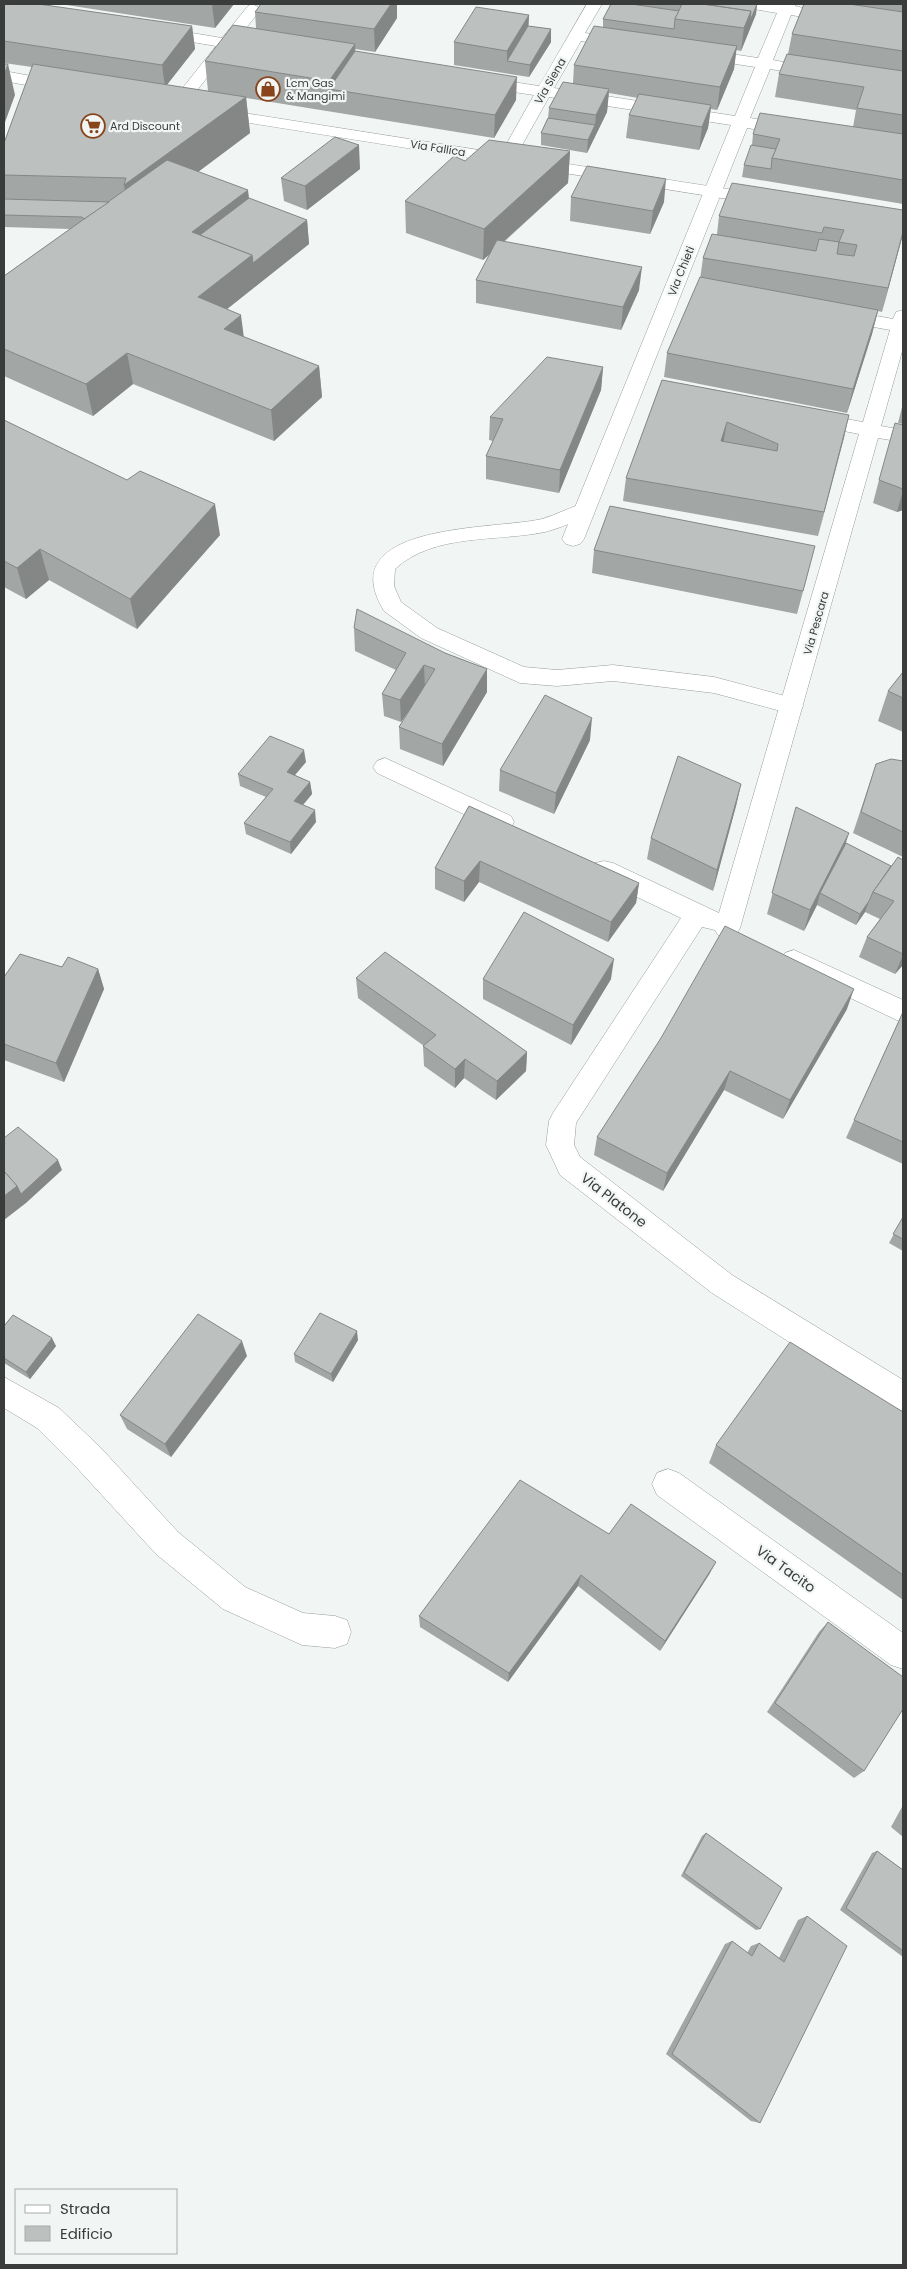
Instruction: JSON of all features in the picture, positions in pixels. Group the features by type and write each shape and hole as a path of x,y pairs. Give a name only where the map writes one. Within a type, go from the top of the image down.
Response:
{"street":[{"name":"Via Siena","path":"506,159 594,4"},
{"path":"747,4 787,6 815,14"},
{"name":"Via Chieti","path":"573,539 594,512 644,388 674,287 787,6"},
{"path":"175,108 253,9"},
{"path":"138,29 274,50"},
{"path":"576,36 642,46"},
{"path":"679,51 801,69"},
{"path":"4,76 80,90"},
{"path":"467,80 808,132"},
{"name":"Via Fallica","path":"156,104 779,202"},
{"path":"674,287 694,290"},
{"path":"822,313 902,321"},
{"name":"Via Pescara","path":"697,914 736,933 792,706 826,553 871,430 902,321"},
{"path":"795,416 903,436"},
{"path":"594,512 545,525 431,540 401,552 385,567 383,586 392,606 429,633 520,675 557,678 613,673 705,684 792,706"},
{"path":"385,767 519,830"},
{"path":"581,860 697,914"},
{"name":"Via Platone","path":"697,914 563,1121 560,1146 570,1166 722,1284 903,1396"},
{"path":"771,949 903,1012"},
{"path":"4,1391 48,1418 89,1458 167,1543 234,1598 302,1628 335,1632"},
{"name":"Via Tacito","path":"668,1484 903,1653"}],"building":[{"path":"4,4 38,4 192,26 162,65 4,41"},
{"path":"261,4 391,4 374,29 255,12"},
{"path":"611,4 631,4 679,11 675,19 674,29 603,19"},
{"path":"682,4 702,4 751,11 744,28 675,19"},
{"path":"704,4 757,4 750,21 751,11"},
{"path":"804,4 849,4 903,12 903,51 792,34"},
{"path":"476,7 529,15 507,51 454,42"},
{"path":"233,25 355,44 329,81 205,61"},
{"path":"528,26 551,29 530,65 507,61"},
{"path":"594,26 737,46 720,87 574,65"},
{"path":"355,51 517,77 495,115 329,89"},
{"path":"787,54 903,71 903,115 857,108 864,87 779,74"},
{"path":"4,64 8,64 4,75"},
{"path":"33,64 246,97 124,185 126,178 4,175 4,143"},
{"path":"563,82 609,89 596,115 549,108"},
{"path":"639,94 711,105 702,127 629,115"},
{"path":"760,113 903,134 903,180 772,158 780,139 753,134"},
{"path":"548,118 595,125 588,140 541,133"},
{"path":"335,137 359,145 305,186 281,178"},
{"path":"489,140 570,151 484,229 405,201 454,156 465,161"},
{"path":"751,145 776,149 772,158 771,169 744,165"},
{"path":"167,160 248,190 192,232 252,255 198,297 241,315 224,329 319,366 271,410 127,353 86,384 4,349 4,276"},
{"path":"587,166 666,179 653,211 571,197"},
{"path":"732,183 903,210 903,232 888,288 703,258 712,234 816,251 819,239 839,242 844,230 824,227 822,233 719,216","holes":["839,242 857,245 854,256 837,254"]},
{"path":"249,198 307,220 253,263 252,255 200,235"},
{"path":"4,199 109,202 84,219 82,217 4,215"},
{"path":"497,240 642,267 623,307 476,280"},
{"path":"700,277 878,310 853,389 667,353"},
{"path":"547,357 603,367 560,470 486,456 503,419 490,417"},
{"path":"662,380 849,415 824,512 626,478","holes":["727,422 778,444 777,451 721,441"]},
{"path":"4,420 127,480 140,471 215,504 130,599 40,549 17,568 4,561"},
{"path":"895,423 903,425 903,489 879,480"},
{"path":"610,506 815,546 803,591 594,550"},
{"path":"357,609 445,653 487,669 442,744 399,727 435,669 424,665 400,700 382,694 406,653 354,628"},
{"path":"903,672 903,698 888,691"},
{"path":"545,695 592,718 556,793 500,770"},
{"path":"270,736 304,750 287,772 310,782 294,801 315,810 290,842 244,823 273,789 238,774"},
{"path":"678,756 741,784 717,870 651,838"},
{"path":"891,759 903,761 903,832 861,812 876,764"},
{"path":"469,806 639,883 611,922 480,861 464,881 435,868"},
{"path":"796,807 849,833 810,910 772,893"},
{"path":"846,843 891,866 860,914 820,893"},
{"path":"898,857 903,860 903,954 867,937 894,901 873,892"},
{"path":"524,912 614,959 573,1025 483,979"},
{"path":"725,926 854,989 790,1100 730,1071 667,1173 597,1137 661,1038"},
{"path":"385,952 527,1052 497,1081 465,1059 455,1069 423,1046 436,1035 356,978"},
{"path":"20,954 62,967 68,957 98,969 56,1063 4,1044 4,977"},
{"path":"903,1012 903,1142 854,1120"},
{"path":"18,1127 58,1160 21,1194 17,1186 4,1171 4,1138"},
{"path":"4,1171 17,1186 4,1196"},
{"path":"903,1217 903,1239 893,1234"},
{"path":"320,1313 357,1331 331,1374 294,1354"},
{"path":"198,1314 242,1341 165,1444 120,1415"},
{"path":"13,1315 52,1338 26,1372 4,1358 4,1326"},
{"path":"790,1342 903,1412 903,1575 716,1445"},
{"path":"520,1480 609,1534 631,1504 716,1562 665,1641 581,1575 509,1673 419,1616"},
{"path":"828,1622 903,1677 903,1709 864,1771 775,1703"},
{"path":"706,1833 782,1888 760,1929 684,1873"},
{"path":"877,1851 903,1870 903,1951 846,1908"},
{"path":"807,1916 847,1946 760,2123 672,2054 732,1941 752,1956 759,1943 784,1962"}],"place":[{"name":"Lcm Gas & Mangimi","path":"268,89"},
{"name":"Ard Discount","path":"93,126"}]}
